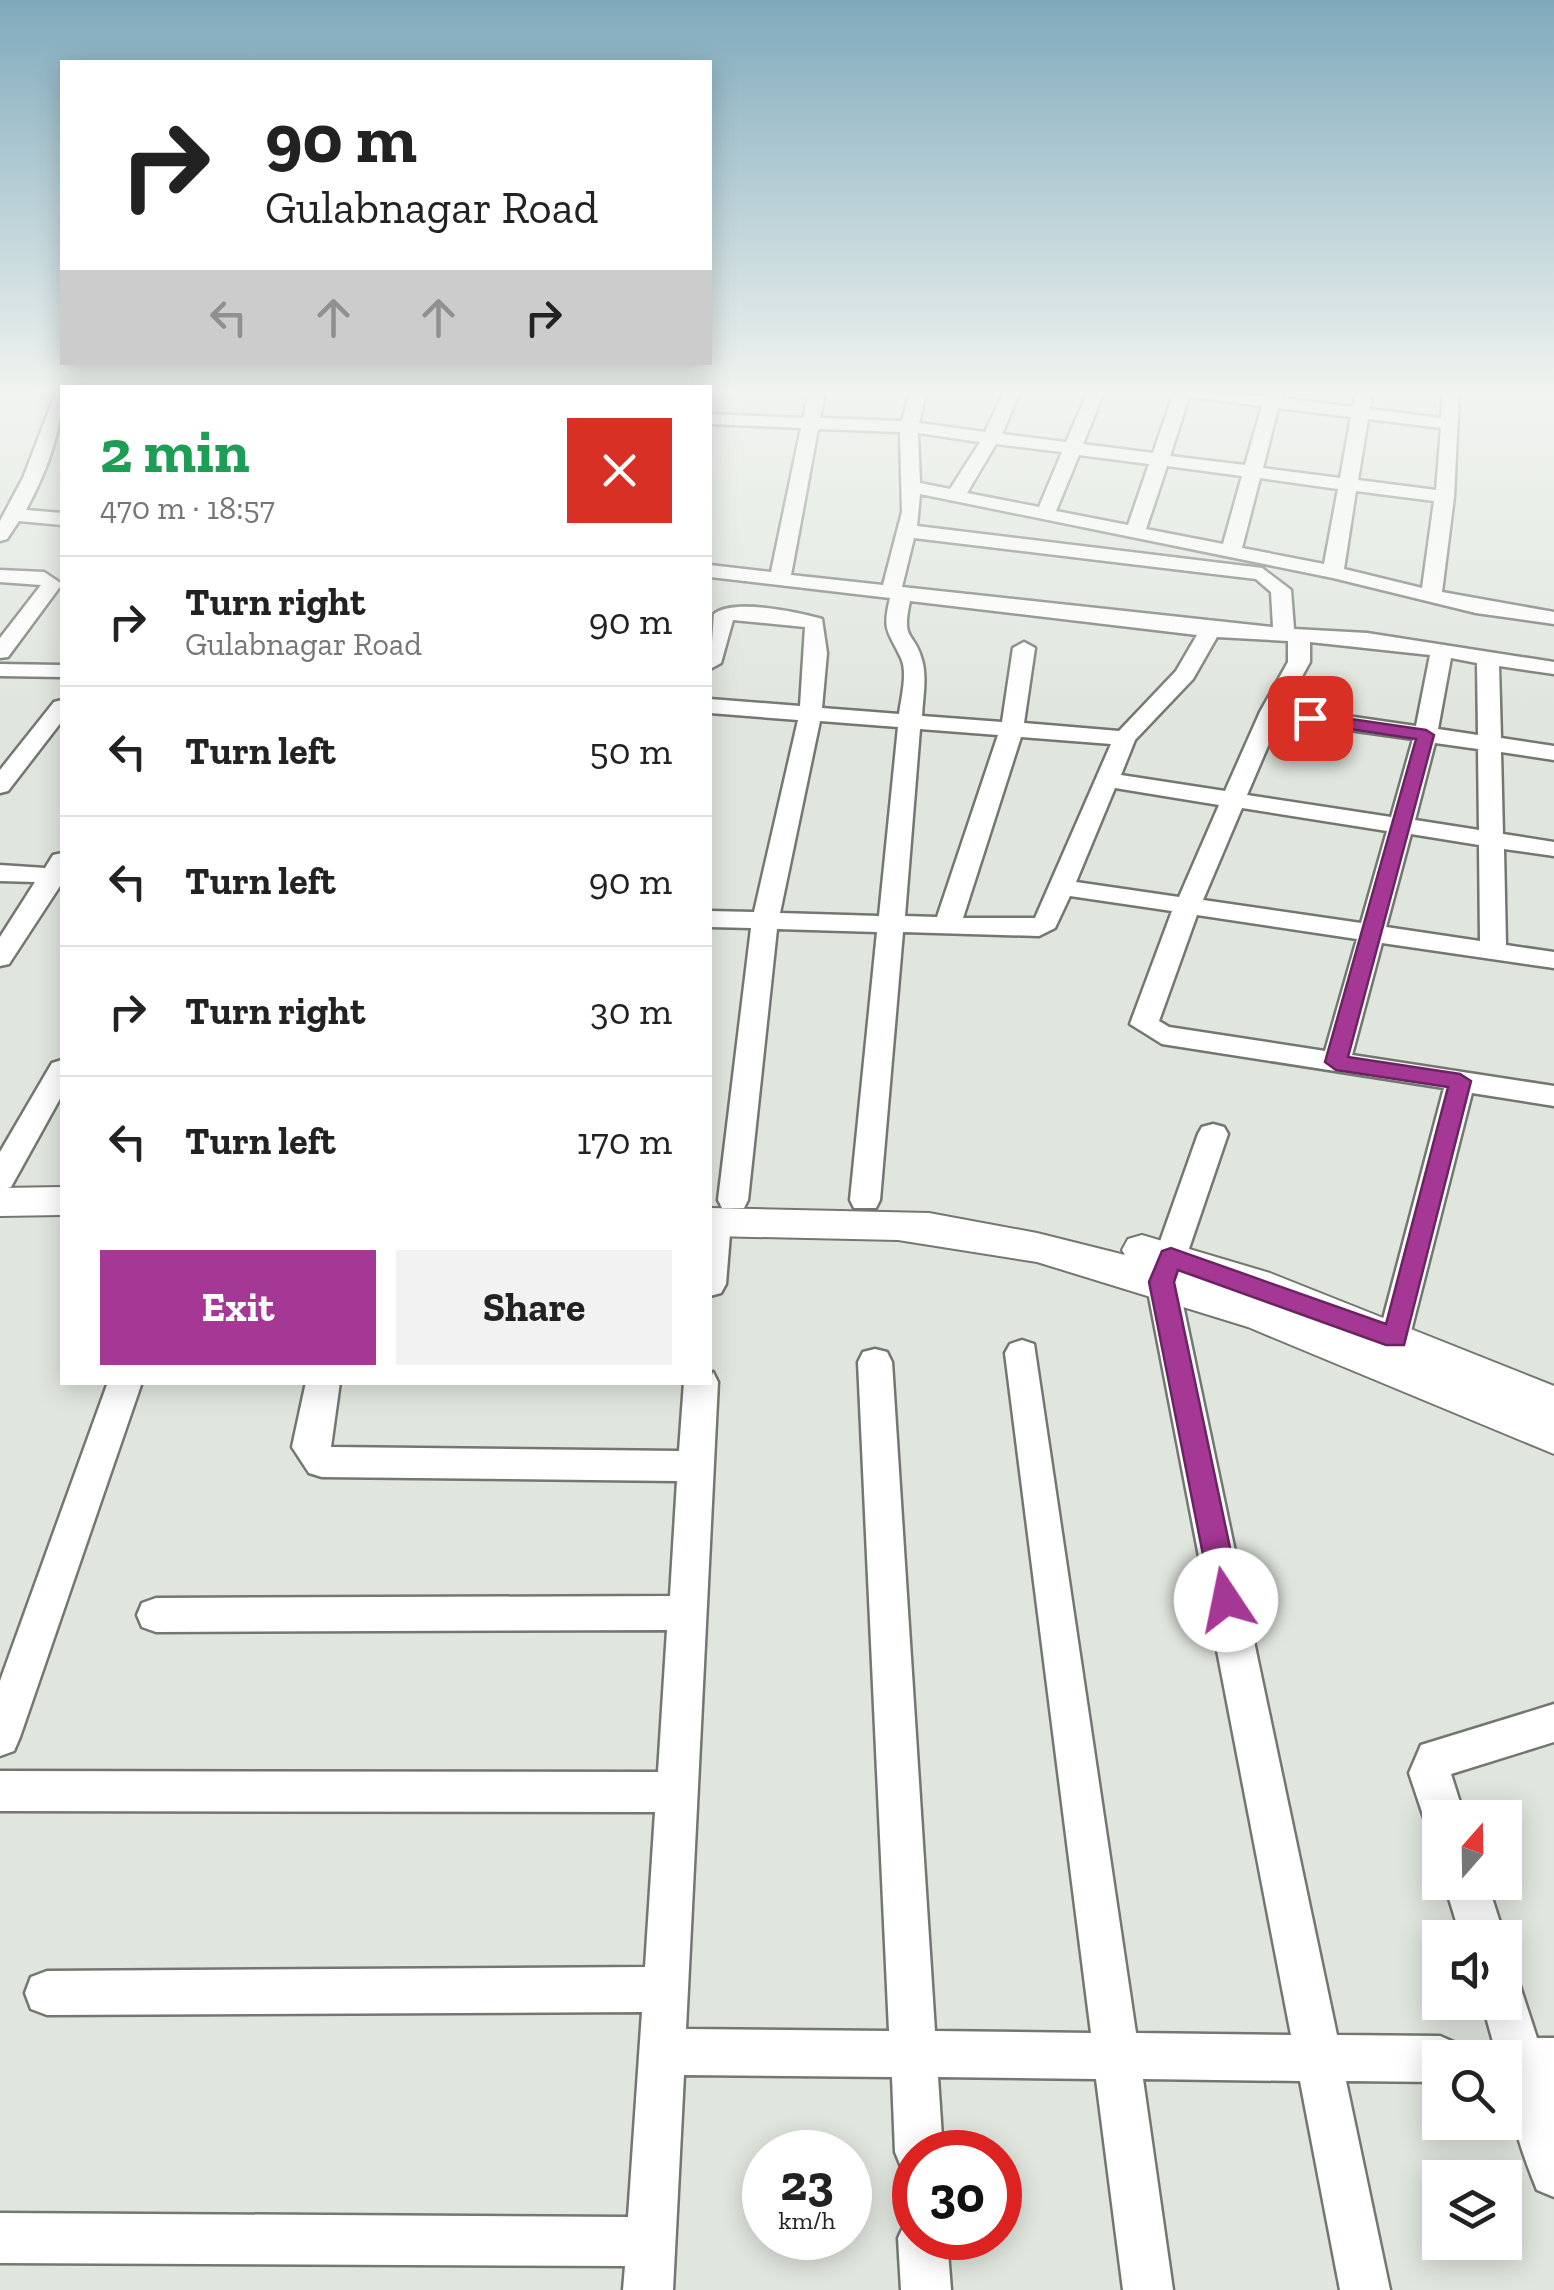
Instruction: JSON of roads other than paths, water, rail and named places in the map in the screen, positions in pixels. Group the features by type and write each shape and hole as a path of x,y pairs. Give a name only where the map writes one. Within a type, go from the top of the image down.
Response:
{"main road":[{"path":"717,1211 865,1200 1000,1214 1395,1338 1554,1405"},
{"path":"0,1202 60,1201"},
{"path":"717,1211 958,1232 1100,1262 1166,1269 1554,1436"},
{"path":"0,1228 60,1227"}],"street":[{"path":"0,535 22,499"},
{"path":"780,579 794,499"},
{"path":"865,1200 910,722 912,662 894,631 910,499"},
{"path":"976,499 1231,552 1269,568 1281,590 1299,662 1272,712 1186,907 1146,1028 1162,1035 1554,1096"},
{"path":"1046,512 1052,499"},
{"path":"1136,531 1147,499"},
{"path":"1231,552 1243,499"},
{"path":"1333,572 1344,499"},
{"path":"1431,596 1445,499"},
{"path":"15,515 60,518"},
{"path":"908,530 1333,572 1431,596 1554,618"},
{"path":"712,571 1210,630 1442,649 1554,668"},
{"path":"0,576 57,584"},
{"path":"0,652 57,584"},
{"path":"712,657 724,614 789,616 815,623 818,642 807,712 765,921 717,1211 712,1263"},
{"path":"712,919 1035,929 1046,922 1125,738 1185,674 1210,630"},
{"path":"947,927 1012,728 1024,648"},
{"path":"1336,1062 1426,735 1442,649"},
{"path":"1488,657 1493,948"},
{"path":"0,670 60,671"},
{"path":"712,706 1125,738"},
{"path":"0,786 60,710"},
{"path":"1272,712 1554,753"},
{"path":"1106,780 1554,850"},
{"path":"0,872 59,871"},
{"path":"0,958 59,871"},
{"path":"1060,887 1554,960"},
{"path":"0,1179 60,1074"},
{"path":"1395,1338 1460,1081"},
{"path":"1213,1134 1166,1269 1316,2058 1365,2290"},
{"path":"1022,1354 1148,2290"},
{"path":"875,1362 917,2130"},
{"path":"0,1738 124,1385"},
{"path":"322,1385 310,1448 322,1462 694,1466"},
{"path":"0,2238 649,2266 702,1385"},
{"path":"156,1615 686,1613"},
{"path":"1438,1800 1430,1773 1435,1758 1554,1724"},
{"path":"0,1792 675,1792"},
{"path":"46,1994 664,1989"},
{"path":"1511,2020 1527,2060 1554,2173"},
{"path":"661,2052 1422,2059"},
{"path":"924,2260 926,2290"}]}
